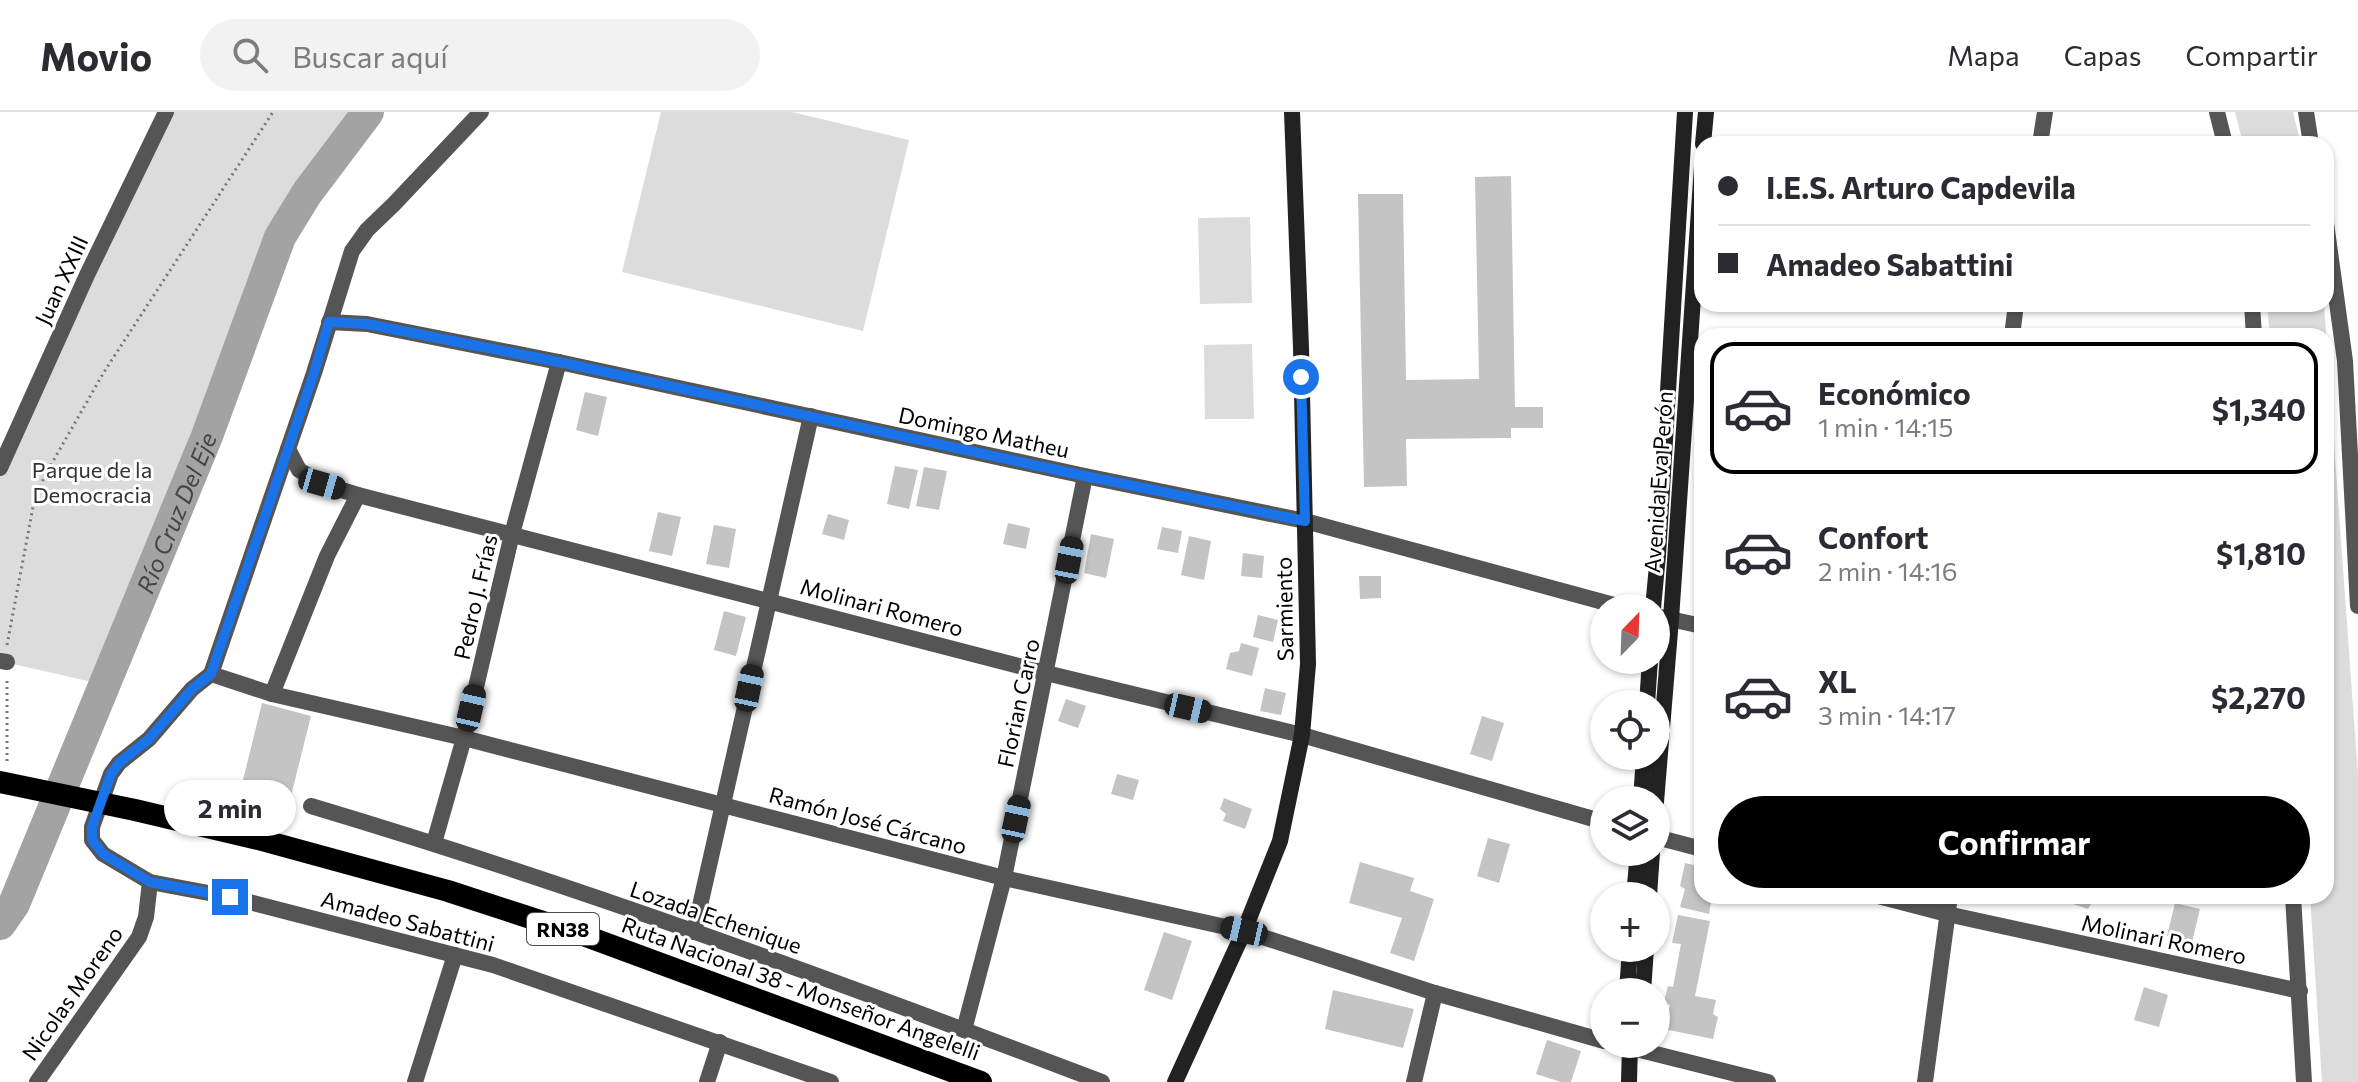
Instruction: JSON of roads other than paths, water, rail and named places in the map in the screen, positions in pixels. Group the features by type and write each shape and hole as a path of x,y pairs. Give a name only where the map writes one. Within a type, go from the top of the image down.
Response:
{"highway":[{"name":"Ruta Nacional 38 - Monseñor Angelelli","path":"2,777 323,855 474,899 583,935 981,1082"}],"main road":[{"name":"Sarmiento","path":"1175,1082 1244,931 1280,841 1302,735 1308,664 1292,112"},
{"name":"Avenida Eva Perón","path":"1654,594 1685,112"},
{"path":"1704,136 1706,112"},
{"name":"Avenida Eva Perón","path":"1666,594 1694,261"},
{"name":"Avenida Eva Perón","path":"1657,786 1662,674"},
{"path":"1628,1058 1629,1082"}],"street":[{"name":"Juan XXIII","path":"0,468 87,275 166,112"},
{"path":"150,882 103,854 92,840 92,827 111,774 119,763 149,739 192,689 211,674 352,251 367,230 481,112"},
{"path":"2041,136 2045,112"},
{"path":"2217,112 2223,136"},
{"path":"2306,112 2310,136"},
{"path":"2334,268 2351,363 2358,606"},
{"name":"Domingo Matheu","path":"329,322 367,324 559,362 1305,521 1590,598"},
{"name":"Pedro J. Frías","path":"434,843 464,738 512,534 559,362"},
{"path":"694,932 811,416"},
{"name":"Molinari Romero","path":"288,449 299,470 322,484 358,495 1046,673 1302,735 1590,818"},
{"name":"Florian Carro","path":"964,1030 1004,878 1085,476"},
{"path":"272,694 327,556 358,495"},
{"path":"1670,618 1694,624"},
{"name":"Ramón José Cárcano","path":"211,674 272,694 464,738 1004,878 1244,931 1435,993 1590,1037"},
{"name":"Lozada Echenique","path":"311,806 434,843 694,932 1102,1082"},
{"path":"1670,841 1694,847"},
{"name":"Amadeo Sabattini","path":"150,882 230,897 455,955 831,1082"},
{"name":"Nicolas Moreno","path":"37,1082 139,937 146,917 150,882"},
{"name":"Molinari Romero","path":"1909,904 2300,991"},
{"path":"1925,1082 1949,904"},
{"path":"2294,904 2304,1082"},
{"path":"415,1082 455,955"},
{"path":"1414,1082 1435,993"},
{"path":"707,1082 720,1042"},
{"path":"1670,1056 1768,1082"}],"waterway":[{"name":"Río Cruz Del Eje","path":"0,924 14,904 207,436 280,237 307,193 368,112"}],"park label":[{"name":"Parque de la Democracia","path":"92,482"}]}
